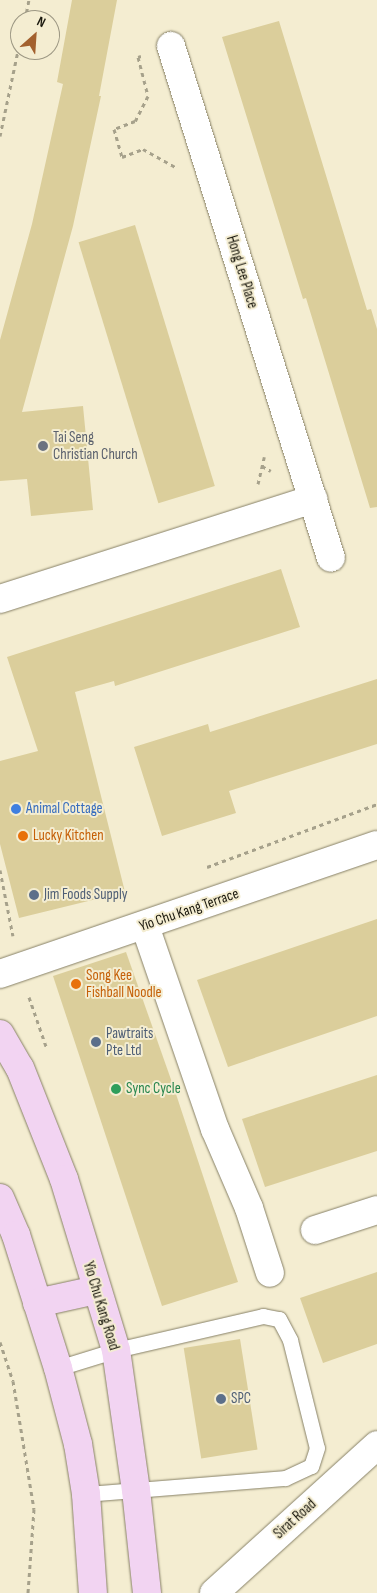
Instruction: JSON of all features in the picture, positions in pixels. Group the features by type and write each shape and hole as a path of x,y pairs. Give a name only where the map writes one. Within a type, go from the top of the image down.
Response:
{"main road":[{"path":"0,1018 20,1068"},
{"name":"Yio Chu Kang Road","path":"0,1034 20,1068 64,1180 96,1290 116,1350 136,1490 147,1593"},
{"path":"0,1198 16,1235 58,1368 78,1444 86,1494 94,1593"},
{"path":"37,1303 96,1290"}],"street":[{"name":"Hong Lee Place","path":"171,46 332,558"},
{"path":"0,598 313,499"},
{"name":"Yio Chu Kang Terrace","path":"0,974 145,926 377,845"},
{"path":"145,926 215,1129 249,1208 270,1273"},
{"path":"315,1230 377,1210"},
{"name":"Sirat Road","path":"214,1593 377,1445"}],"lane":[{"path":"58,1368 116,1350 263,1316 280,1319 290,1340 317,1448 311,1466 286,1478 86,1494"}],"path":[{"path":"171,46 138,57 148,96 135,121 114,129 122,157 143,149 177,168"},
{"path":"0,136 16,60"},
{"path":"262,449 264,458 262,466"},
{"path":"0,1342 13,1381 34,1509 28,1593"}],"building":[{"path":"72,0 117,0 99,96 101,96 73,226 22,412 83,406 93,510 31,516 27,479 0,481 0,340 32,224 63,84 57,82"},
{"path":"279,21 367,310 371,309 377,329 377,507 370,508 306,298 303,299 222,37"},
{"path":"135,225 215,486 158,503 79,242"},
{"path":"281,569 300,627 115,686 114,681 75,692 125,892 19,918 0,844 0,761 38,751 7,657"},
{"path":"377,679 377,744 229,791 236,813 162,836 134,747 208,724 210,732"},
{"path":"377,919 377,1016 228,1067 197,980"},
{"path":"126,952 174,1088 238,1282 162,1306 53,976"},
{"path":"377,1075 377,1151 265,1187 242,1119"},
{"path":"377,1272 377,1344 323,1363 300,1298"},
{"name":"SPC","path":"240,1339 258,1450 201,1459 184,1348"}],"place":[{"name":"Tai Seng Christian Church","path":"43,446"},
{"name":"Animal Cottage","path":"16,809"},
{"name":"Lucky Kitchen","path":"23,836"},
{"name":"Jim Foods Supply","path":"34,895"},
{"name":"Song Kee Fishball Noodle","path":"76,984"},
{"name":"Pawtraits Pte Ltd","path":"96,1042"},
{"name":"Sync Cycle","path":"116,1089"},
{"name":"SPC","path":"221,1399"}]}
